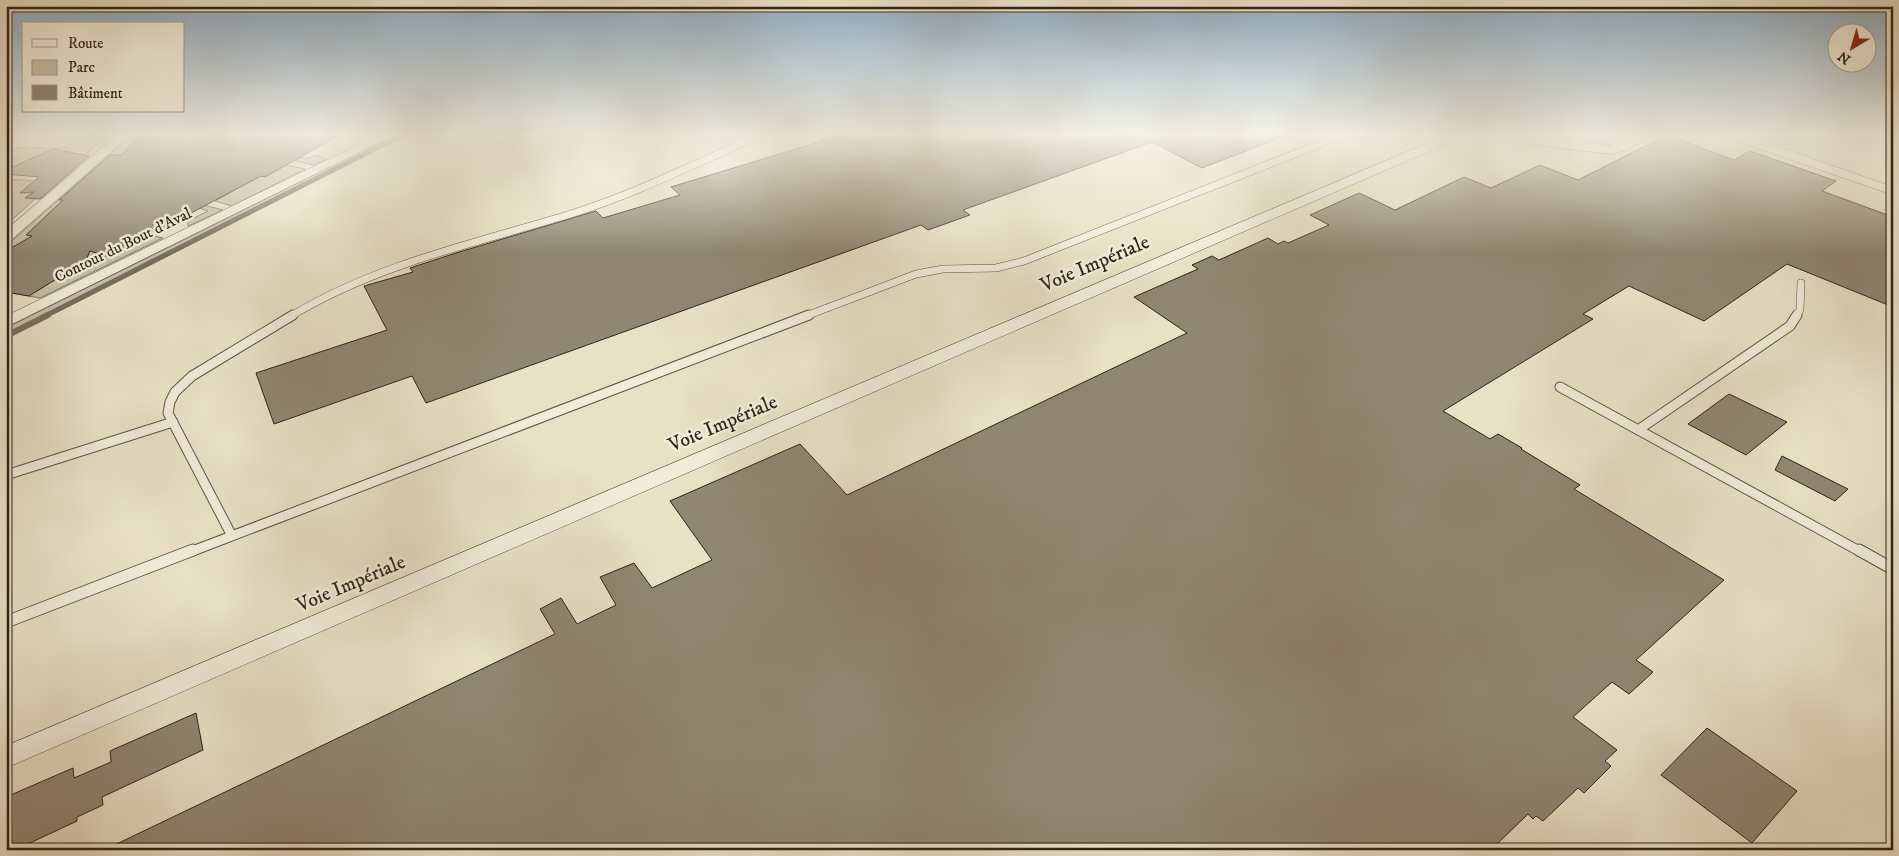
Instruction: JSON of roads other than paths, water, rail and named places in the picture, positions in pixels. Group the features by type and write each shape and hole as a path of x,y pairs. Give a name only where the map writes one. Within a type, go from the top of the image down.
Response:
{"street":[{"path":"6,236 78,174"},
{"name":"Contour du Bout d'Aval","path":"6,322 308,174"},
{"name":"Voie Impériale","path":"6,757 1365,174"},
{"path":"1844,174 1893,191"}],"lane":[{"path":"232,536 168,413 171,399 177,390 195,374 331,294 360,280 422,258 606,202 671,174"},
{"path":"6,622 916,274 947,268 975,270 999,268 1024,261 1244,174"},
{"path":"1638,430 1790,326 1800,310 1801,283"},
{"path":"1560,387 1893,569"},
{"path":"6,476 172,422"}],"waterway":[{"path":"45,316 325,174"},
{"path":"6,336 48,315"}]}
